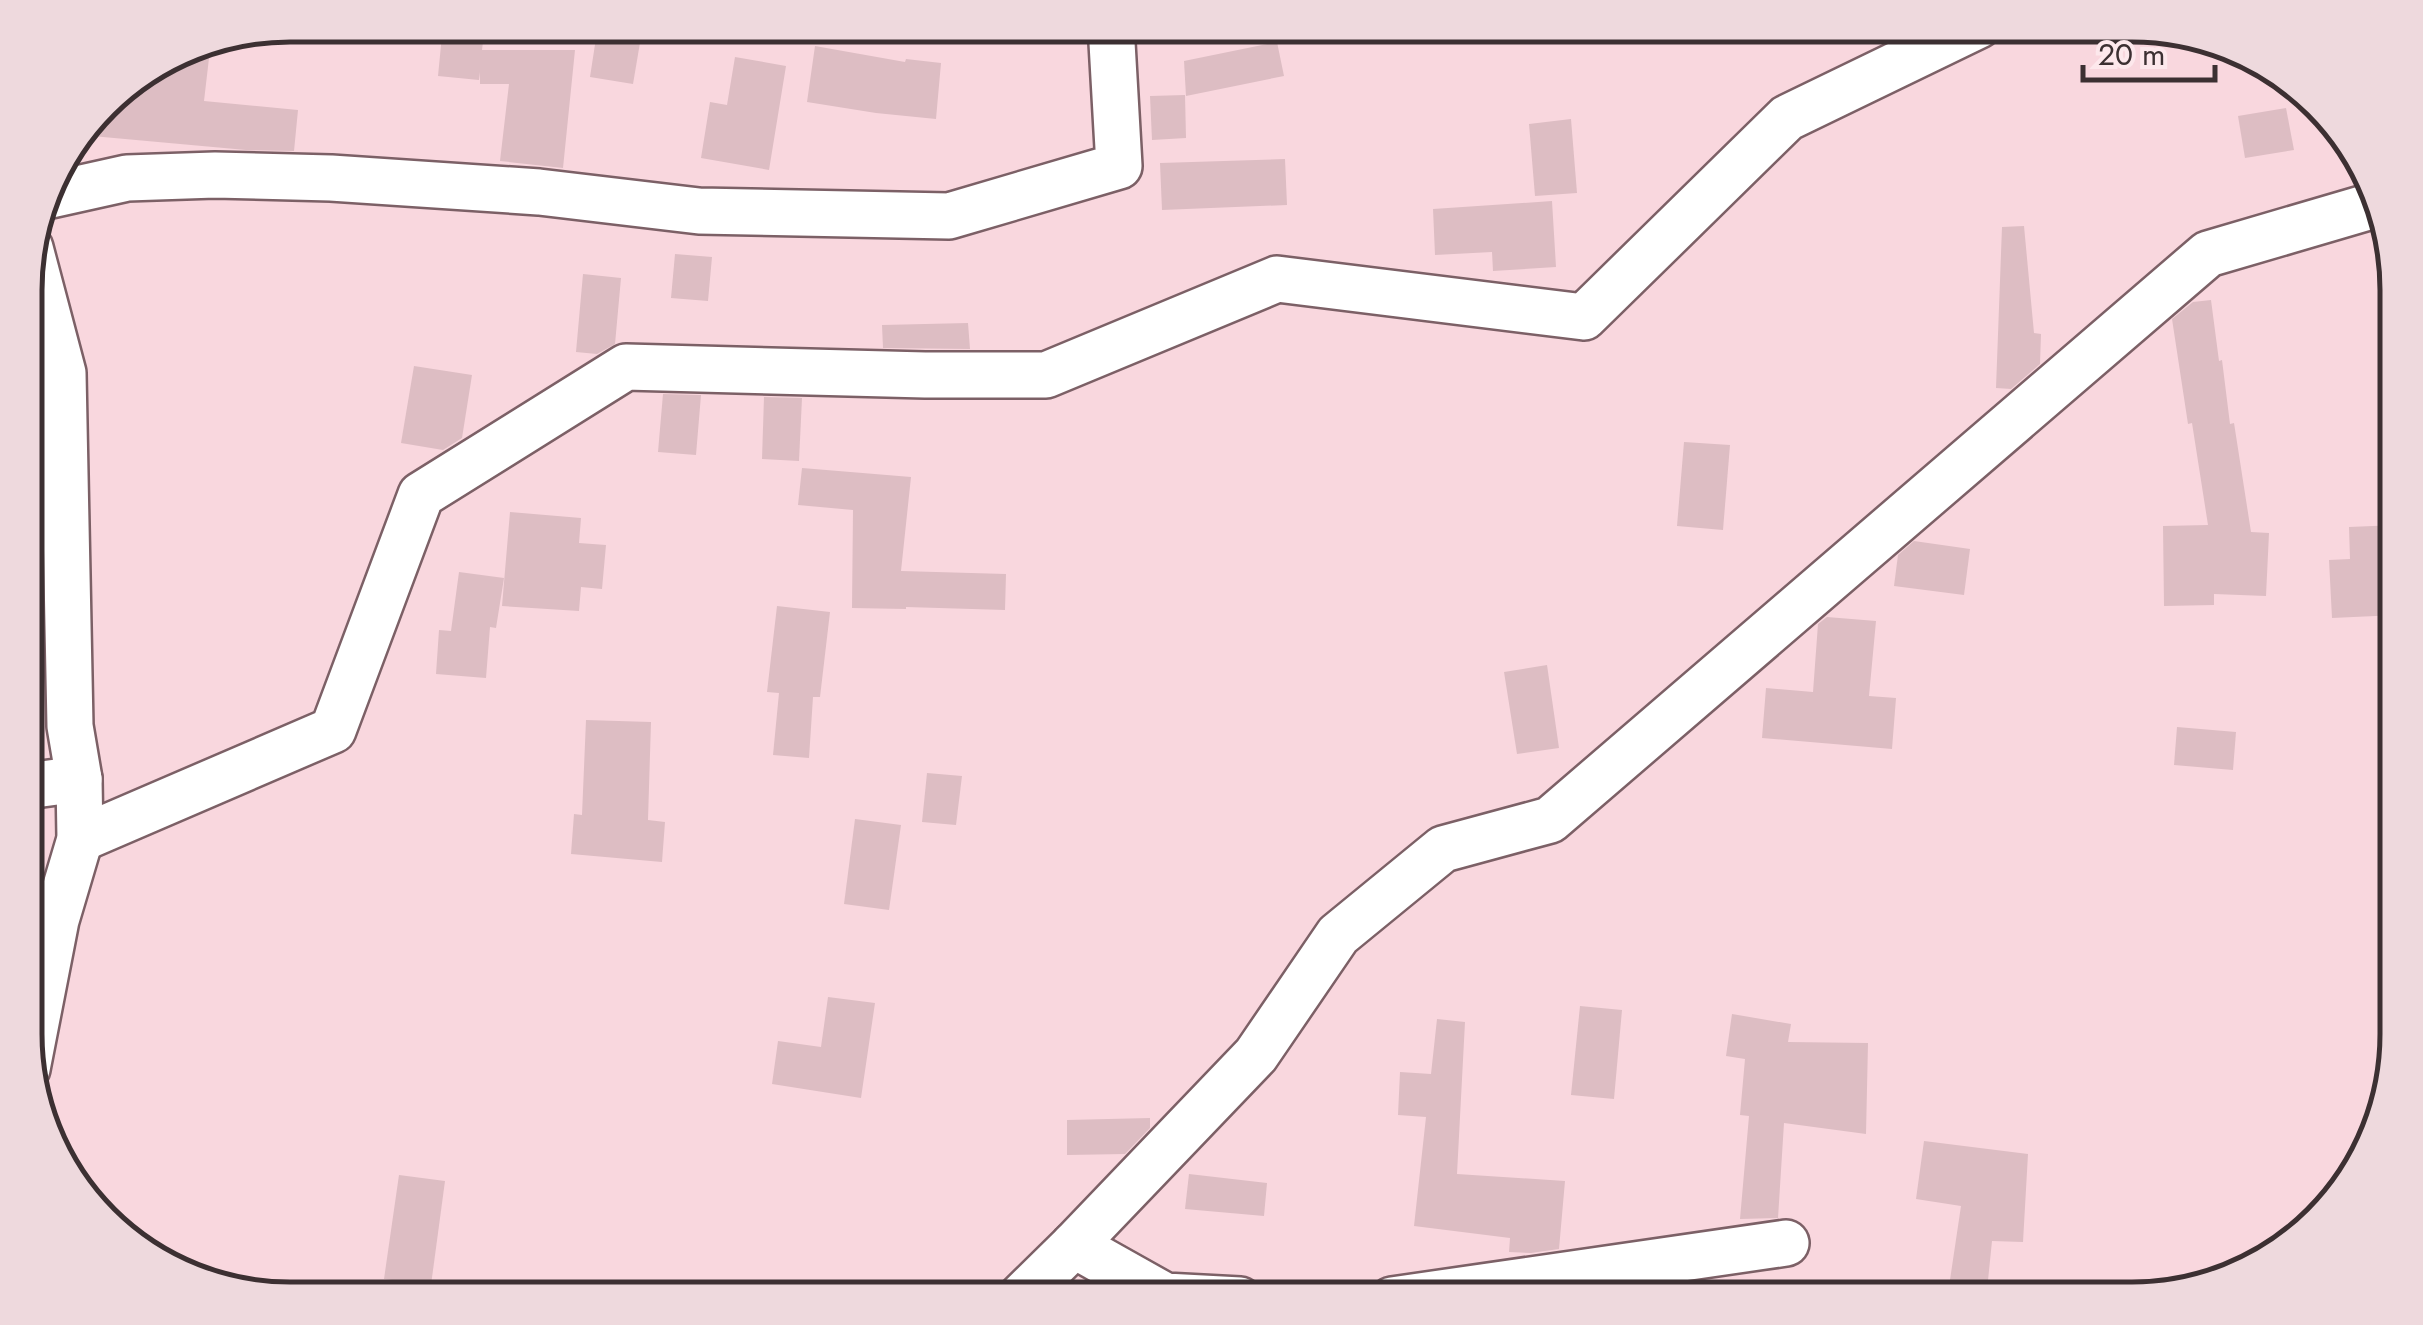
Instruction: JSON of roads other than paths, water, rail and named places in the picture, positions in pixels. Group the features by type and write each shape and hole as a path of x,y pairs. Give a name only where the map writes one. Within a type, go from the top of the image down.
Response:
{"street":[{"path":"80,839 333,730 421,496 626,367 925,375 1046,374 1277,279 1584,317 1787,118 1945,42"},
{"path":"63,192 127,178 215,174 539,192 699,210 949,216 1119,166 1111,43"},
{"path":"1036,1282 1256,1055 1338,935 1443,849 1550,820 2208,254 2366,208"},
{"path":"42,293 63,373 70,726 80,779 80,839 56,920 42,991"},
{"path":"42,784 80,779"},
{"path":"1514,1282 1786,1242"},
{"path":"1074,1245 1139,1282"}]}
